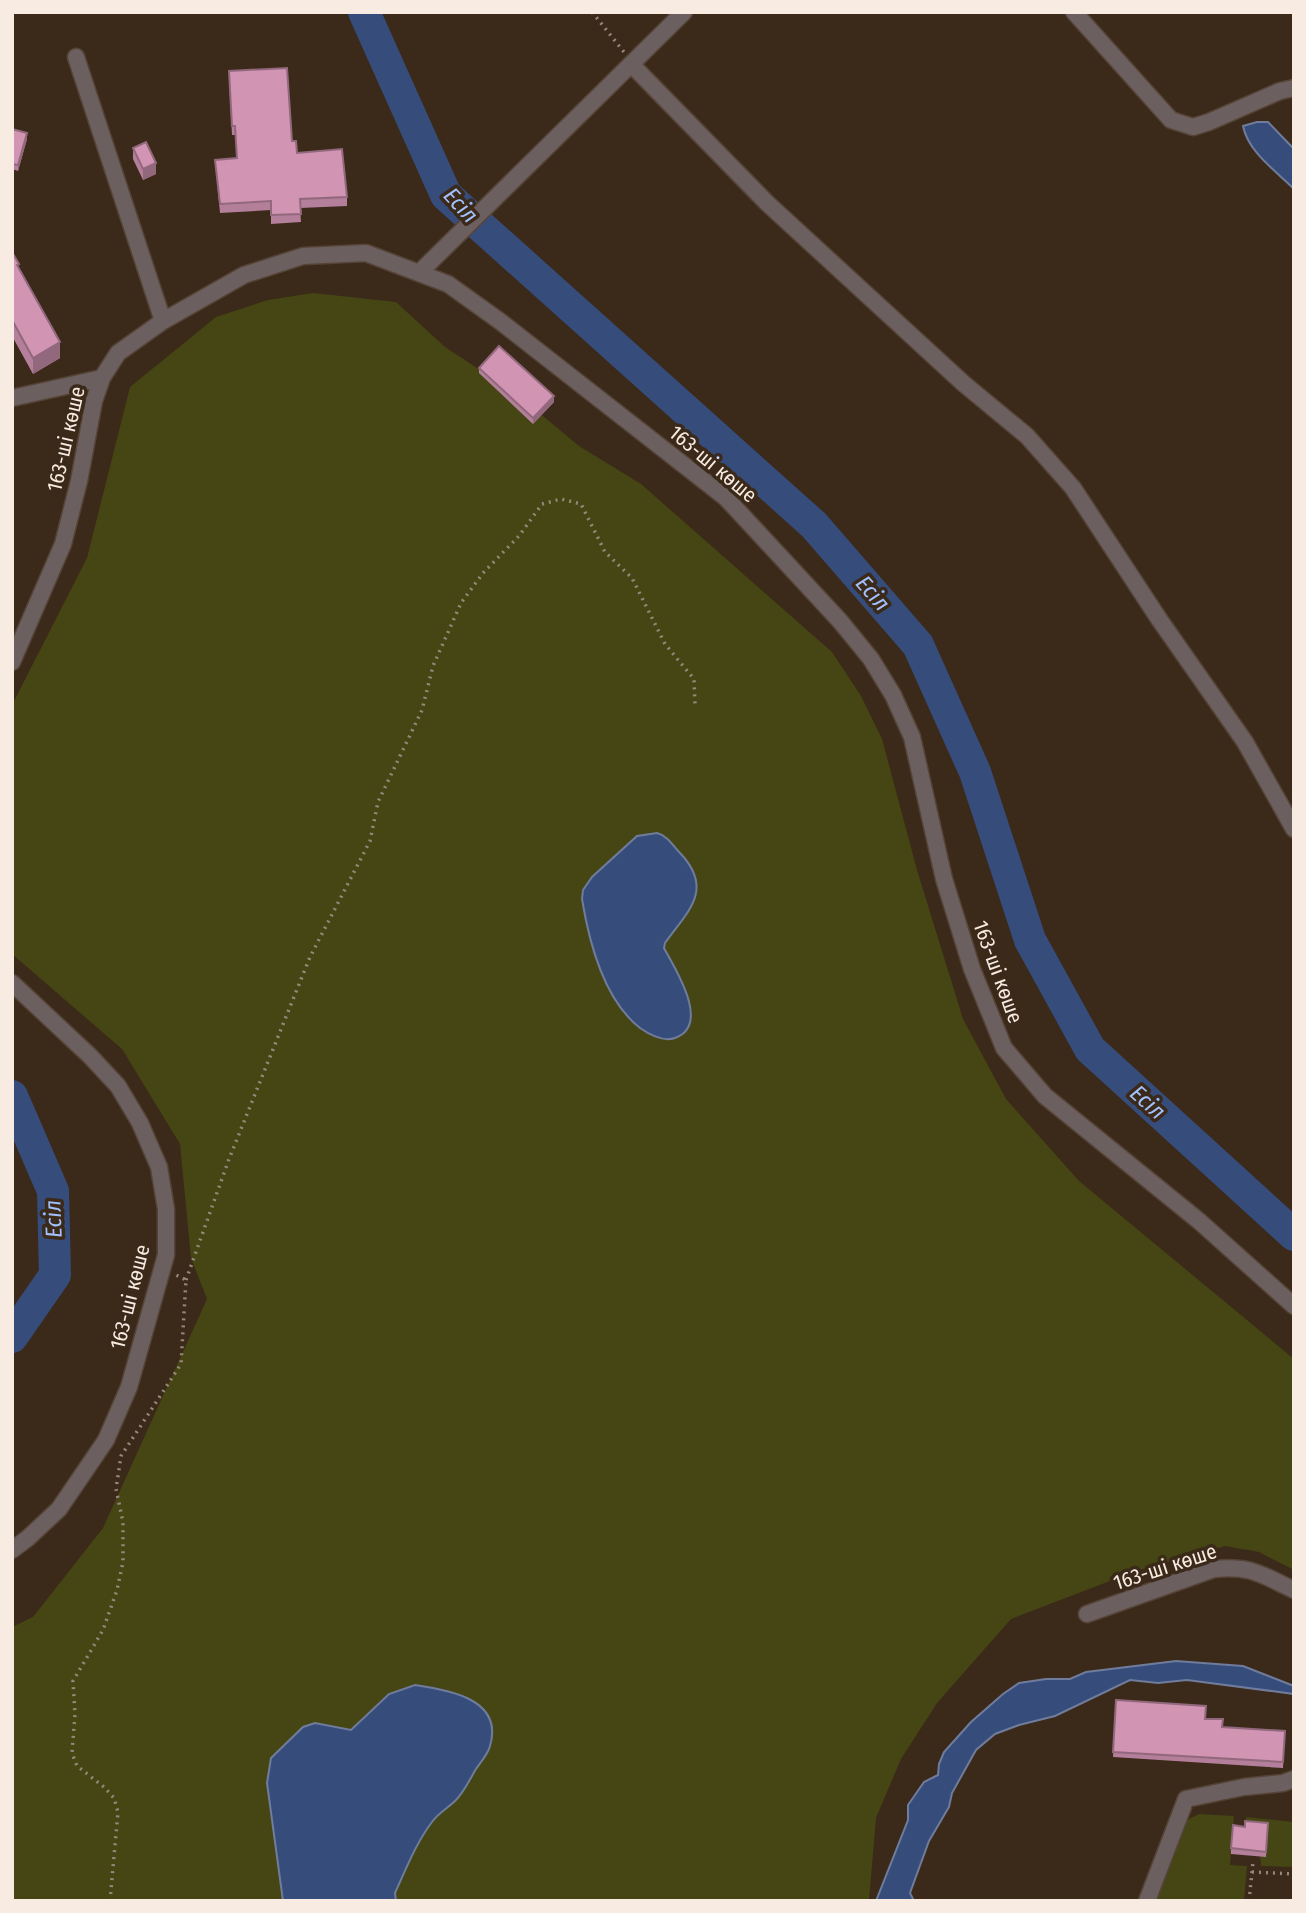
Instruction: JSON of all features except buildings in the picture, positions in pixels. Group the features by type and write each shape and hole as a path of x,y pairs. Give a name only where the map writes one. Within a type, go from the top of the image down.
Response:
{"street":[{"path":"419,272 684,12"},
{"path":"1074,12 1171,120 1193,127 1280,91 1294,88"},
{"path":"76,57 163,321"},
{"path":"631,64 767,202 963,383 1027,436 1073,488 1159,619 1245,742 1294,829"},
{"name":"163-ші көше","path":"12,662 63,544 79,481 94,401 102,378 118,353 163,321 244,275 303,256 366,253 447,284 501,322 726,498 840,621 871,659 894,695 912,737 944,879 972,969 1004,1048 1045,1096 1199,1221 1294,1306"},
{"path":"13,398 102,378"},
{"name":"163-ші көше","path":"12,983 118,1086 140,1123 159,1167 166,1209 166,1255 129,1387 107,1440 59,1509 29,1538 12,1549"},
{"name":"163-ші көше","path":"1087,1614 1214,1569 1251,1569 1294,1590"},
{"path":"1147,1901 1186,1799 1294,1779"}],"path":[{"path":"592,12 618,43 631,64"},
{"path":"110,1901 118,1812 114,1798 77,1766 72,1753 75,1714 73,1681 103,1630 117,1590 123,1562 123,1522 116,1489 121,1456 181,1364 186,1280 229,1159 310,957 370,841 378,802 422,710 433,666 461,603 482,573 519,536 542,504 561,499 581,504 605,552 632,578 665,644 694,679 695,705"},
{"path":"166,1255 173,1273 186,1280"},
{"path":"1249,1901 1252,1862"},
{"path":"1252,1872 1294,1874"}],"shaded area":[{"path":"313,293 396,302 445,347 514,392 579,446 641,484 832,652 861,696 882,739 917,870 963,1019 1006,1099 1079,1181 1294,1359 1294,1570 1259,1552 1225,1546 1136,1571 1011,1619 937,1703 901,1759 876,1818 869,1901 12,1901 12,1627 33,1617 103,1528 207,1299 191,1258 180,1144 122,1049 12,954 12,705 87,558 130,387 216,317 268,300"},
{"path":"1199,1814 1234,1816 1230,1865 1247,1866 1244,1901 1154,1901 1185,1821"},
{"path":"1246,1817 1294,1822 1294,1867 1261,1866"}],"water":[{"path":"1268,122 1294,149 1294,189 1257,153 1246,135 1243,126"},
{"path":"657,833 670,842 691,867 697,890 689,910 664,948 682,981 690,1009 690,1021 686,1031 670,1039 657,1037 640,1028 617,1002 600,969 582,899 583,890 592,877 637,836"},
{"path":"1176,1661 1243,1666 1294,1686 1294,1694 1187,1680 1158,1683 1130,1680 1055,1716 995,1734 976,1750 952,1793 949,1807 929,1841 910,1893 914,1901 876,1901 908,1820 908,1805 924,1782 938,1775 944,1752 971,1722 1003,1694 1019,1683 1070,1679 1086,1672"},
{"path":"415,1685 457,1694 481,1707 489,1717 492,1730 486,1755 459,1797 434,1819 421,1839 395,1893 396,1901 283,1901 267,1783 271,1758 303,1727 315,1723 351,1730 389,1694"}],"waterway":[{"name":"Есіл","path":"364,12 446,195 814,525 918,645 975,772 1030,940 1090,1049 1294,1235"},
{"name":"Есіл","path":"12,1096 53,1191 55,1275 12,1337"}]}
